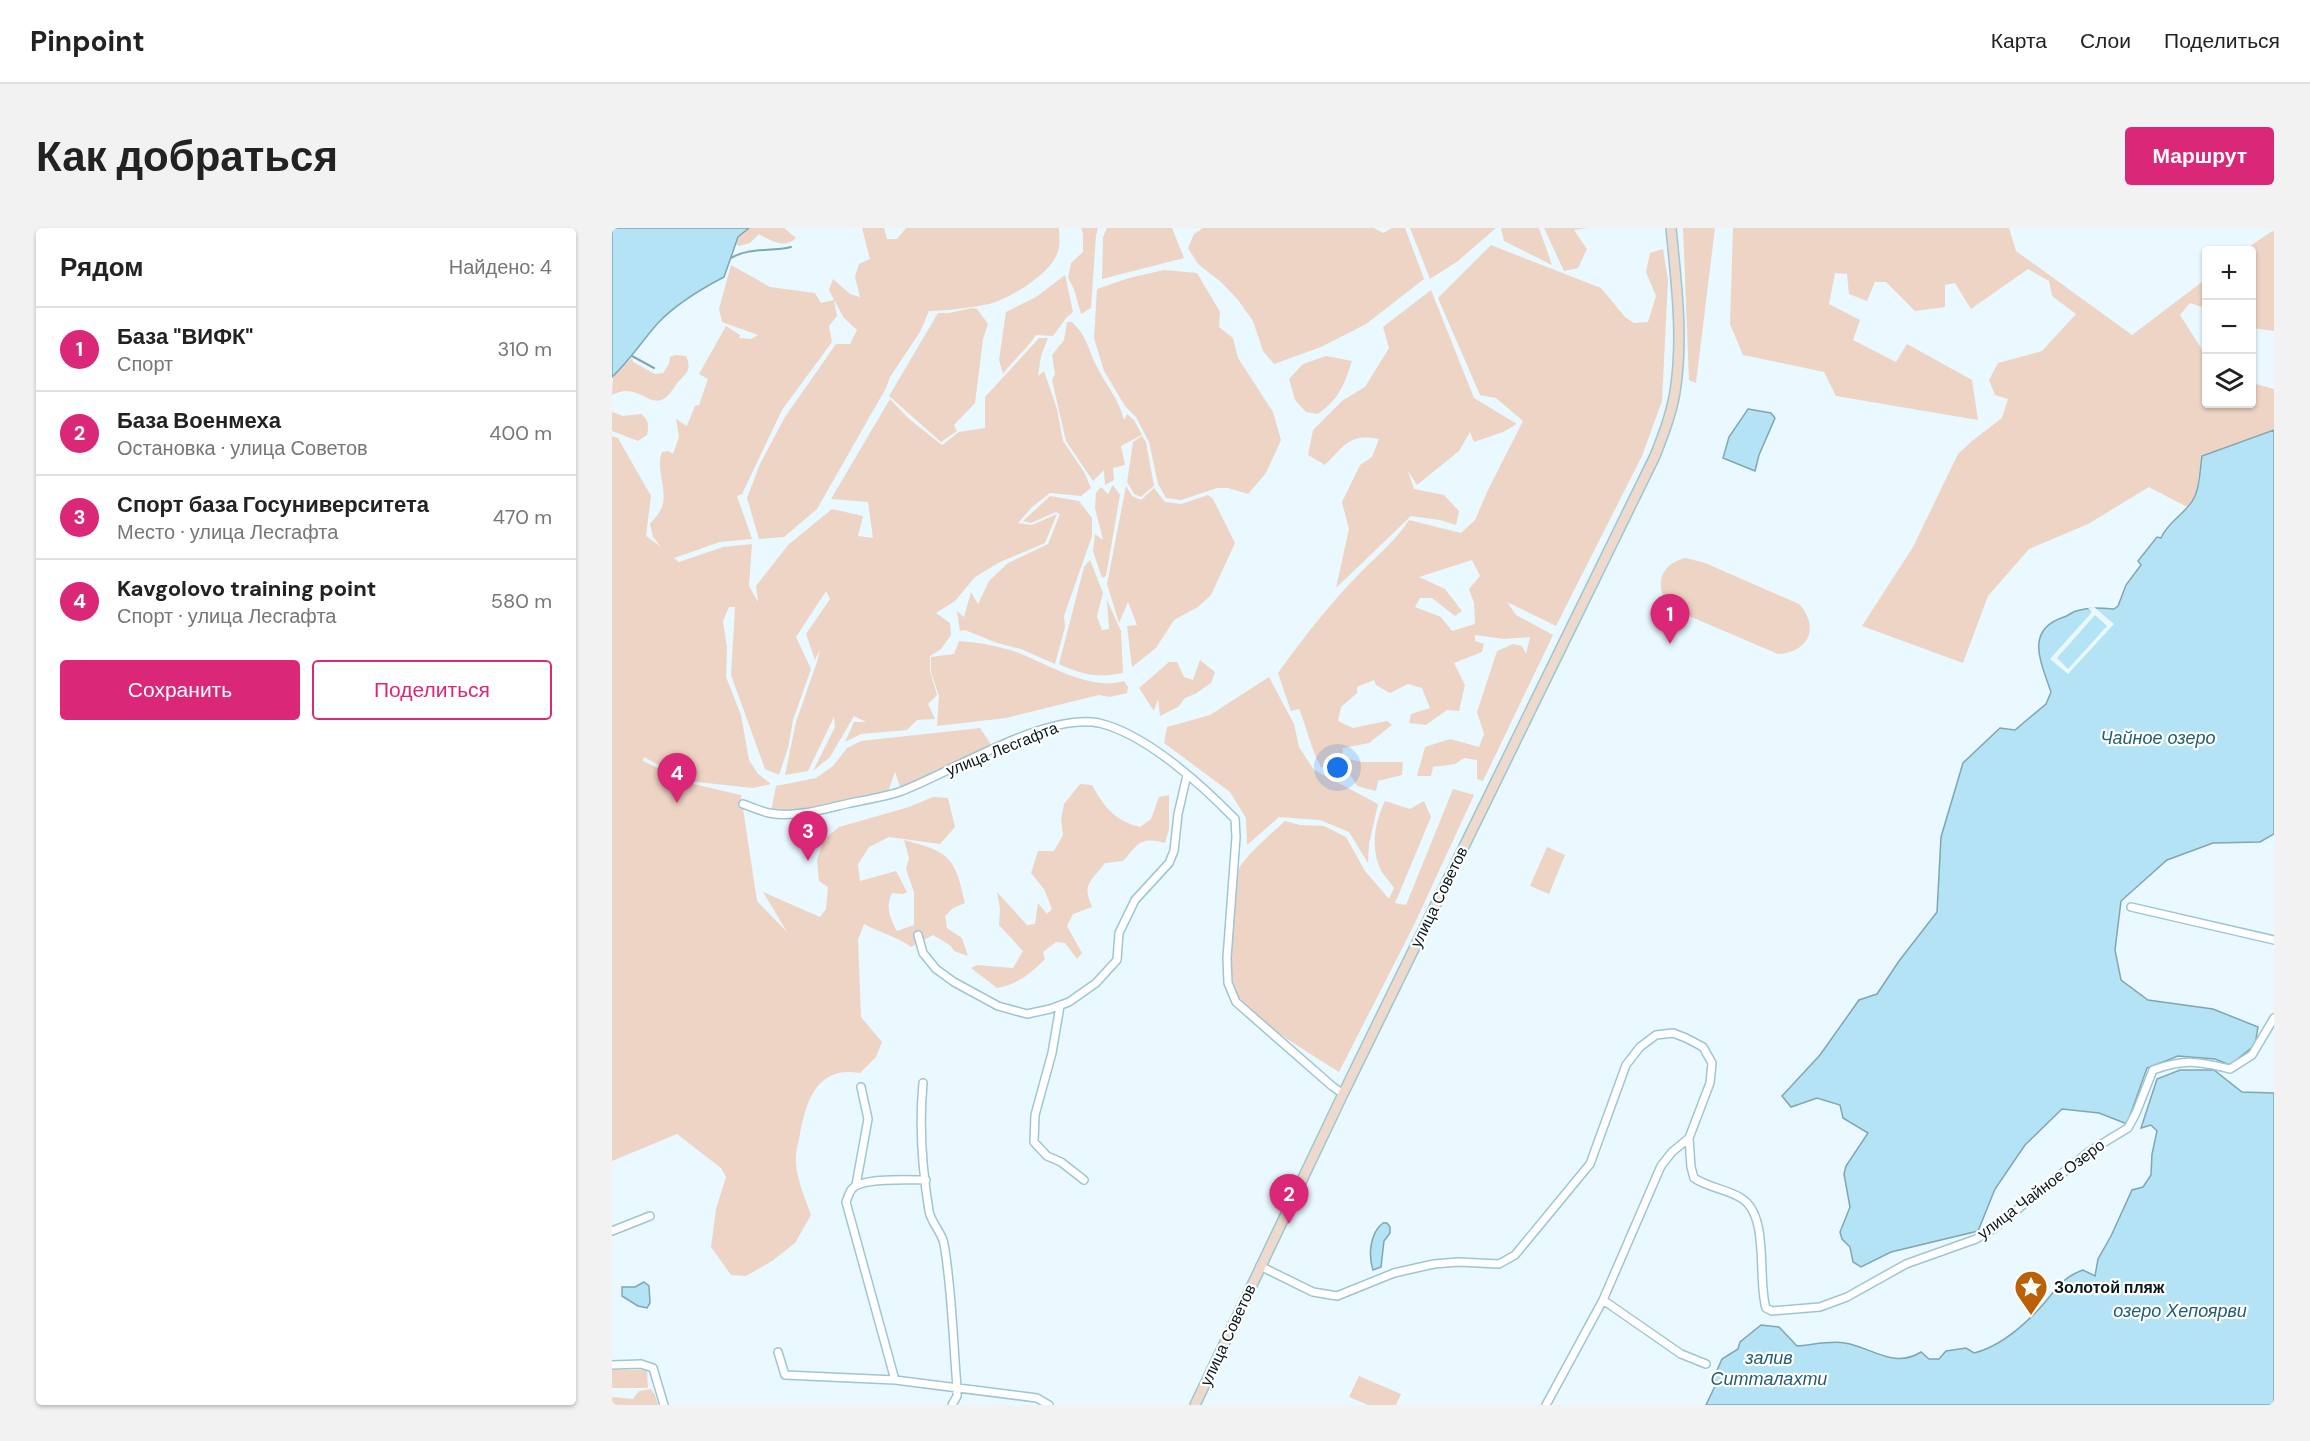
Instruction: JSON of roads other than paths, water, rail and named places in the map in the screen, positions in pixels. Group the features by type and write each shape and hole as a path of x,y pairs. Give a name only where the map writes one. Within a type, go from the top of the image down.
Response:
{"main road":[{"name":"улица Советов","path":"1195,1405 1343,1094 1655,456 1669,419 1676,387 1679,338 1671,228"}],"street":[{"name":"улица Лесгафта","path":"743,804 770,813 809,813 898,792 1005,744 1059,724 1097,723 1124,732 1163,756 1208,791 1235,819 1236,837 1227,958 1228,982 1236,1002 1343,1094"},
{"path":"918,935 923,952 936,969 954,982 998,1006 1027,1014 1069,1002 1095,983 1117,960 1119,933 1135,900 1169,863 1174,851 1178,814 1187,775"},
{"path":"2131,906 2274,940"},
{"path":"1060,1006 1052,1053 1035,1116 1034,1142 1047,1156 1061,1162 1084,1180"},
{"name":"улица Чайное Озеро","path":"1689,1138 1694,1178 1702,1184 1742,1198 1758,1221 1761,1278 1766,1308 1772,1311 1820,1307 1847,1297 1906,1264 1976,1239 1993,1229 2090,1151 2128,1128 2153,1070 2177,1062 2203,1062 2230,1069 2252,1055 2274,1018"},
{"path":"1260,1266 1313,1292 1337,1296 1394,1273 1434,1264 1458,1262 1499,1264 1515,1255 1590,1164 1626,1065 1640,1047 1656,1035 1673,1033 1686,1038 1703,1047 1712,1063 1710,1083 1689,1138 1672,1152 1661,1166 1603,1300 1546,1405"},
{"path":"922,1083 919,1119 930,1214 941,1232 945,1245 957,1387 957,1396 952,1405"},
{"path":"861,1088 868,1119 856,1185 846,1202 895,1380"},
{"path":"856,1185 874,1181 926,1180"},
{"path":"612,1231 650,1216"},
{"path":"1603,1300 1681,1354 1706,1364"},
{"path":"778,1352 785,1375 895,1380 957,1387 1037,1398 1049,1405"},
{"path":"612,1365 642,1364 653,1368 664,1405"}],"water":[{"path":"612,228 749,228 738,237 724,277 689,297 665,316 612,377"},
{"path":"1748,409 1771,413 1775,418 1759,455 1755,471 1723,458 1729,437"},
{"name":"Чайное озеро","path":"2274,430 2274,834 2260,842 2213,843 2167,860 2121,901 2115,950 2121,980 2148,1000 2213,1009 2258,1027 2255,1045 2230,1065 2215,1059 2178,1056 2147,1068 2127,1124 2099,1113 2062,1109 2025,1145 1995,1189 1978,1231 1891,1252 1861,1267 1853,1262 1850,1247 1842,1239 1840,1232 1850,1207 1844,1174 1846,1166 1868,1133 1843,1118 1840,1105 1817,1098 1791,1107 1782,1096 1820,1055 1859,1000 1877,994 1937,912 1941,837 1963,763 2000,728 2015,730 2046,704 2051,692 2040,659 2039,648 2044,630 2052,623 2076,611 2090,608 2114,609 2118,606 2126,585 2141,565 2138,561 2157,537 2161,538 2168,527 2191,504 2199,483 2202,456"},
{"name":"озеро Хепоярви","path":"2180,1070 2214,1070 2242,1092 2274,1093 2274,1405 1706,1405 1716,1384 1714,1377 1722,1359 1738,1349 1740,1342 1761,1325 1779,1327 1797,1346 1840,1342 1892,1358 1911,1357 1921,1352 1929,1359 1939,1359 1946,1351 1966,1348 1974,1353 1992,1346 2010,1336 2025,1323 2069,1277 2083,1270 2095,1276 2098,1259 2132,1190 2143,1187 2151,1175 2152,1154 2157,1131 2151,1125 2141,1128 2157,1079"},
{"path":"1383,1223 1387,1223 1390,1227 1390,1233 1384,1241 1381,1267 1373,1270 1371,1245 1375,1232"},
{"path":"644,1282 649,1286 650,1303 647,1308 638,1306 622,1296 622,1287 635,1287"}],"waterway":[{"path":"731,258 745,252 791,247"},
{"path":"632,356 654,368"}],"place":[{"name":"База \"ВИФК\"","path":"1670,644"},
{"name":"Kavgolovo training point","path":"677,803"},
{"name":"Спорт база Госуниверситета","path":"808,861"},
{"name":"База Военмеха","path":"1289,1224"},
{"name":"Золотой пляж","path":"2031,1316"}],"water label":[{"name":"залив Ситталахти","path":"1769,1368"}]}
